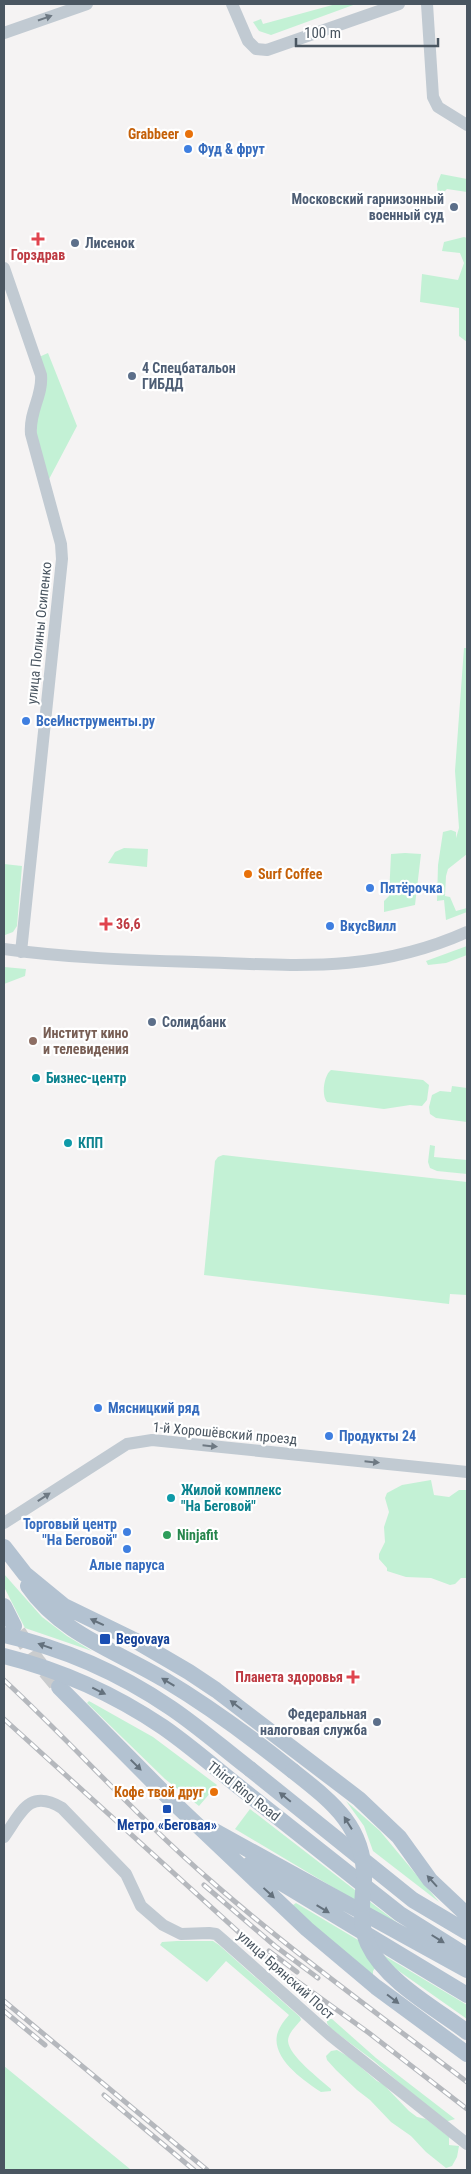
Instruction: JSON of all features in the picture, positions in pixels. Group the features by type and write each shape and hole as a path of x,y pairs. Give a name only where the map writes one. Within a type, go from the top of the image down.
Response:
{"main road":[{"path":"4,1548 31,1592 42,1605 69,1627 164,1679 194,1698 241,1730 337,1807 354,1833 363,1867 362,1924 368,1943 376,1958 396,1979 467,2032"},
{"path":"4,1548 25,1574 50,1596 79,1614 136,1641 189,1672 216,1690 359,1799 398,1837 434,1884 467,1915"},
{"path":"4,1606 9,1630"},
{"name":"Third Ring Road","path":"9,1630 126,1681 172,1709 413,1900 467,1932"},
{"name":"Third Ring Road","path":"4,1656 77,1680 130,1707 178,1738 400,1914 467,1956"},
{"path":"59,1687 174,1803 338,1956 467,2054"},
{"path":"174,1803 213,1830 467,1970"},
{"path":"196,1823 223,1845 271,1878 467,1995"}],"street":[{"path":"4,33 87,4"},
{"path":"232,4 248,41 256,49 267,50 399,4"},
{"path":"427,4 433,97 438,107 467,125"},
{"name":"улица Полины Осипенко","path":"4,268 41,375 41,388 31,417 31,434 61,544 62,560 21,952"},
{"path":"4,949 102,958 315,966 365,962 401,955 467,932"},
{"name":"1-й Хорошёвский проезд","path":"4,1524 127,1444 152,1440 467,1472"},
{"name":"улица Брянский Пост","path":"4,1837 24,1809 35,1801 49,1800 62,1808 126,1874 144,1909 175,1933 216,1934 330,2035 467,2144"}],"green space":[{"path":"336,4 356,4 271,35 259,31 253,22 261,19 263,24"},
{"path":"441,174 467,179 467,192 447,189 438,198 437,184"},
{"path":"467,238 467,342 459,336 459,308 420,302 422,274 458,280 464,263 460,253 442,251 444,242"},
{"path":"48,353 77,426 47,483 36,444 39,357"},
{"path":"464,648 467,648 467,854 448,869 445,896 450,897 456,911 467,908 467,912 446,920 444,900 437,901 438,865 443,832 451,830 456,832 456,838 459,828 455,771"},
{"path":"124,848 148,849 147,867 108,863 115,852"},
{"path":"391,854 421,854 415,905 384,912 384,901 389,896"},
{"path":"4,864 22,866 17,926 13,932 5,935"},
{"path":"467,946 467,955 446,963 428,965 426,961"},
{"path":"4,967 26,969 25,976 4,984"},
{"path":"331,1070 423,1080 429,1085 427,1100 422,1106 410,1105 384,1109 327,1102 324,1095 324,1085"},
{"path":"452,1086 467,1088 467,1122 436,1118 430,1114 429,1107 432,1095 440,1091 451,1092"},
{"path":"430,1145 435,1146 434,1157 467,1160 467,1174 437,1171 430,1168 428,1162"},
{"path":"223,1155 467,1182 467,1295 450,1294 449,1304 204,1275 215,1161"},
{"path":"431,1480 434,1495 449,1497 459,1490 467,1490 467,1578 461,1578 455,1584 450,1585 431,1578 406,1577 387,1571 387,1568 379,1559 379,1554 385,1542 384,1527 389,1512 385,1498 387,1493 402,1485"},
{"path":"4,1574 42,1617 67,1636 92,1651 25,1628 4,1587"},
{"path":"89,1701 153,1737 217,1785 199,1806 165,1779 87,1703"},
{"path":"346,1801 380,1831 439,1902 373,1851 364,1826"},
{"path":"250,1809 404,1928 235,1829"},
{"path":"296,1903 467,2005 467,2019 386,1962 380,1961 373,1971 373,1975 295,1910 293,1905"},
{"path":"213,1941 300,2017 301,2020 289,2035 290,2047 299,2060 331,2091 321,2092 306,2082 284,2061 279,2052 277,2035 280,2027 289,2015 226,1961 207,1982 160,1945 162,1942"},
{"path":"327,2019 332,2019 376,2058 455,2119 445,2122 374,2061 330,2028"},
{"path":"337,2050 349,2057 383,2084 409,2111 417,2117 426,2119 449,2137 449,2145 459,2146 457,2157 452,2166 446,2168 426,2152 411,2136 391,2122 370,2100 336,2070 327,2060 326,2056 331,2051"},
{"path":"4,2066 130,2169 131,2170 4,2170"}],"tunnel":[{"path":"18,1632 37,1661 59,1687"}],"railway":[{"path":"4,1680 132,1807 211,1881 305,1958 467,2082"},
{"path":"4,1719 276,1966 369,2033 467,2109"},
{"path":"204,1885 275,1946 318,1978"},
{"path":"269,1951 297,1972"},
{"path":"4,2001 207,2170"},
{"path":"4,2011 45,2045"},
{"path":"104,2095 194,2170"}],"place":[{"name":"Grabbeer","path":"189,134"},
{"name":"Фуд & фрут","path":"188,149"},
{"name":"Московский гарнизонный военный суд","path":"454,207"},
{"name":"Горздрав","path":"38,239"},
{"name":"Лисенок","path":"75,243"},
{"name":"4 Спецбатальон ГИБДД","path":"132,376"},
{"name":"ВсеИнструменты.ру","path":"26,721"},
{"name":"Surf Coffee","path":"248,874"},
{"name":"Пятёрочка","path":"370,888"},
{"name":"36,6","path":"106,924"},
{"name":"ВкусВилл","path":"330,926"},
{"name":"Солидбанк","path":"152,1022"},
{"name":"Институт кино и телевидения","path":"33,1041"},
{"name":"Бизнес-центр","path":"36,1078"},
{"name":"КПП","path":"68,1143"},
{"name":"Мясницкий ряд","path":"98,1408"},
{"name":"Продукты 24","path":"329,1436"},
{"name":"Жилой комплекс \"На Беговой\"","path":"171,1498"},
{"name":"Торговый центр \"На Беговой\"","path":"127,1532"},
{"name":"Ninjafit","path":"167,1535"},
{"name":"Алые паруса","path":"127,1549"},
{"name":"Begovaya","path":"105,1639"},
{"name":"Планета здоровья","path":"353,1677"},
{"name":"Федеральная налоговая служба","path":"377,1722"},
{"name":"Кофе твой друг","path":"214,1792"},
{"name":"Метро «Беговая»","path":"167,1809"}]}
